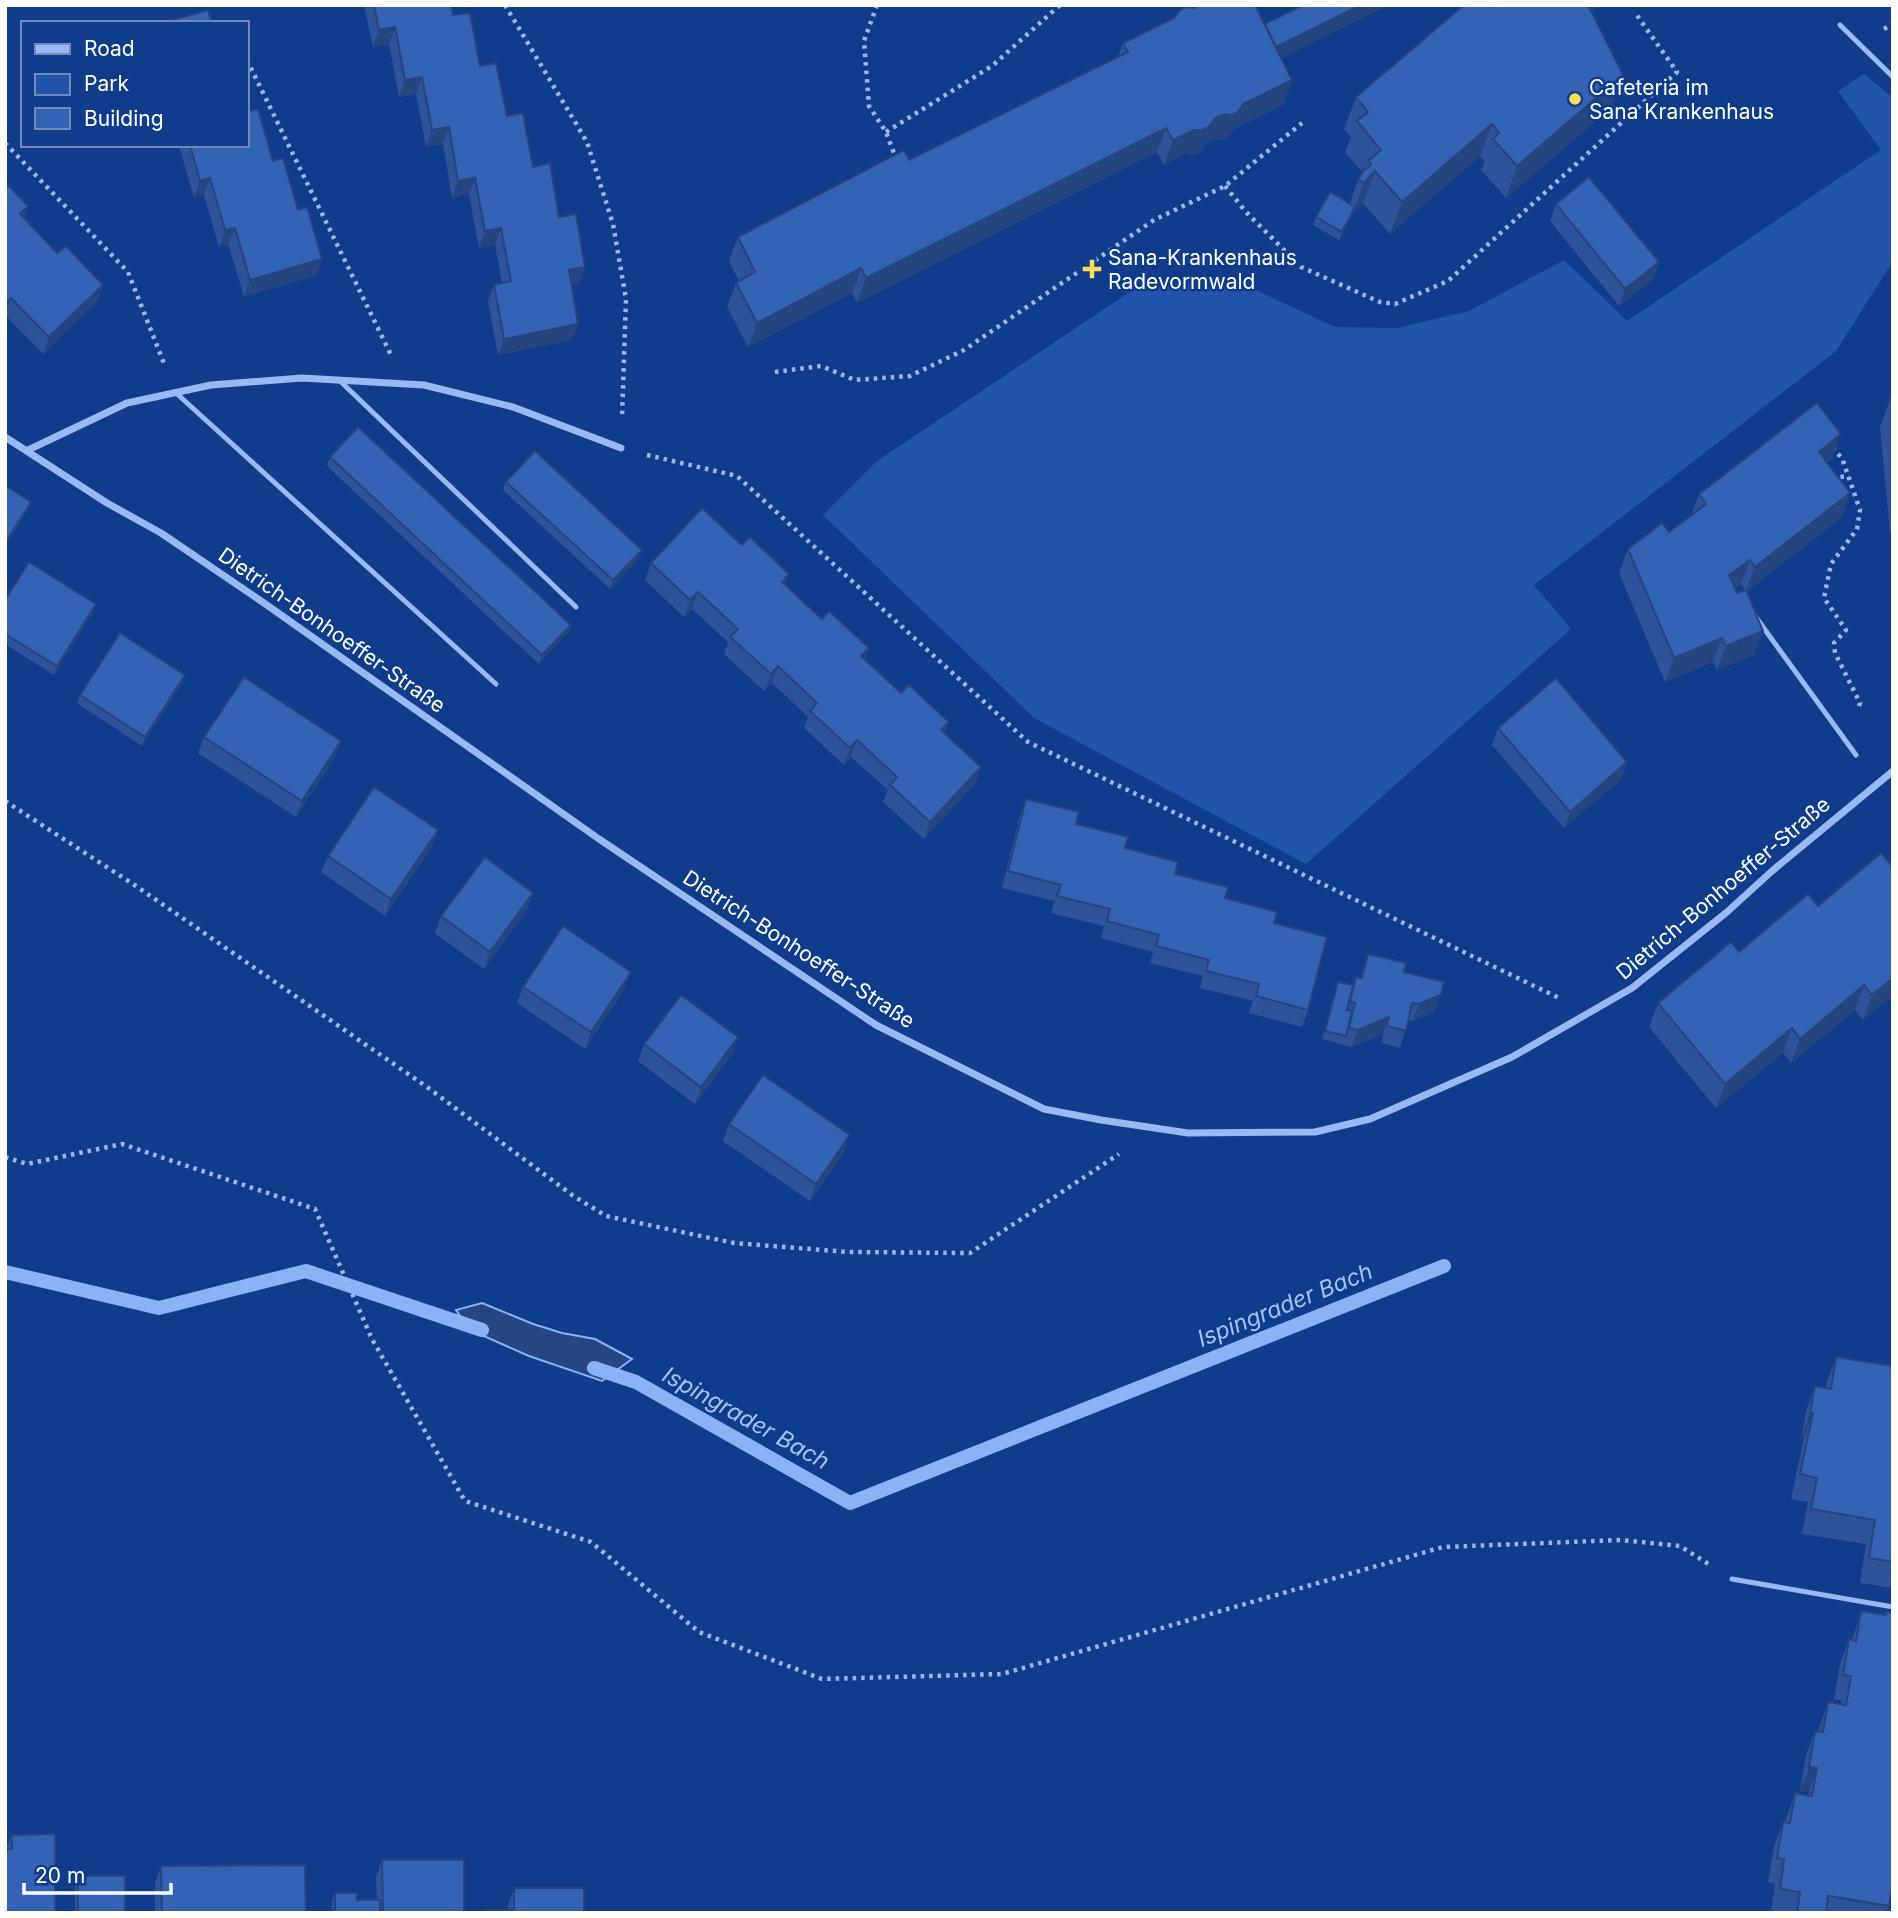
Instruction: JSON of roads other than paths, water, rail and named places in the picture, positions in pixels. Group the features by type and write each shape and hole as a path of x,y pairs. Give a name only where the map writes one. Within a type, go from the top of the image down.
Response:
{"street":[{"path":"28,450 127,403 211,385 302,378 424,385 513,407 621,448"},
{"name":"Dietrich-Bonhoeffer-Straße","path":"5,438 28,450 107,503 161,533 599,838 876,1025 1044,1109 1157,1129 1188,1133 1315,1132 1370,1119 1511,1057 1632,988 1727,912 1782,862 1893,771"}],"lane":[{"path":"1840,24 1893,77"},
{"path":"339,380 576,607"},
{"path":"175,393 496,684"},
{"path":"1749,608 1856,755"},
{"path":"1732,1579 1893,1607"}],"waterway":[{"name":"Ispingrader Bach","path":"594,1368 636,1382 850,1503 1444,1266"},
{"name":"Ispingrader Bach","path":"5,1272 159,1308 306,1271 482,1330"}],"place":[{"name":"Cafeteria im Sana Krankenhaus","path":"1575,99"},
{"name":"Sana-Krankenhaus Radevormwald","path":"1092,269"}]}
